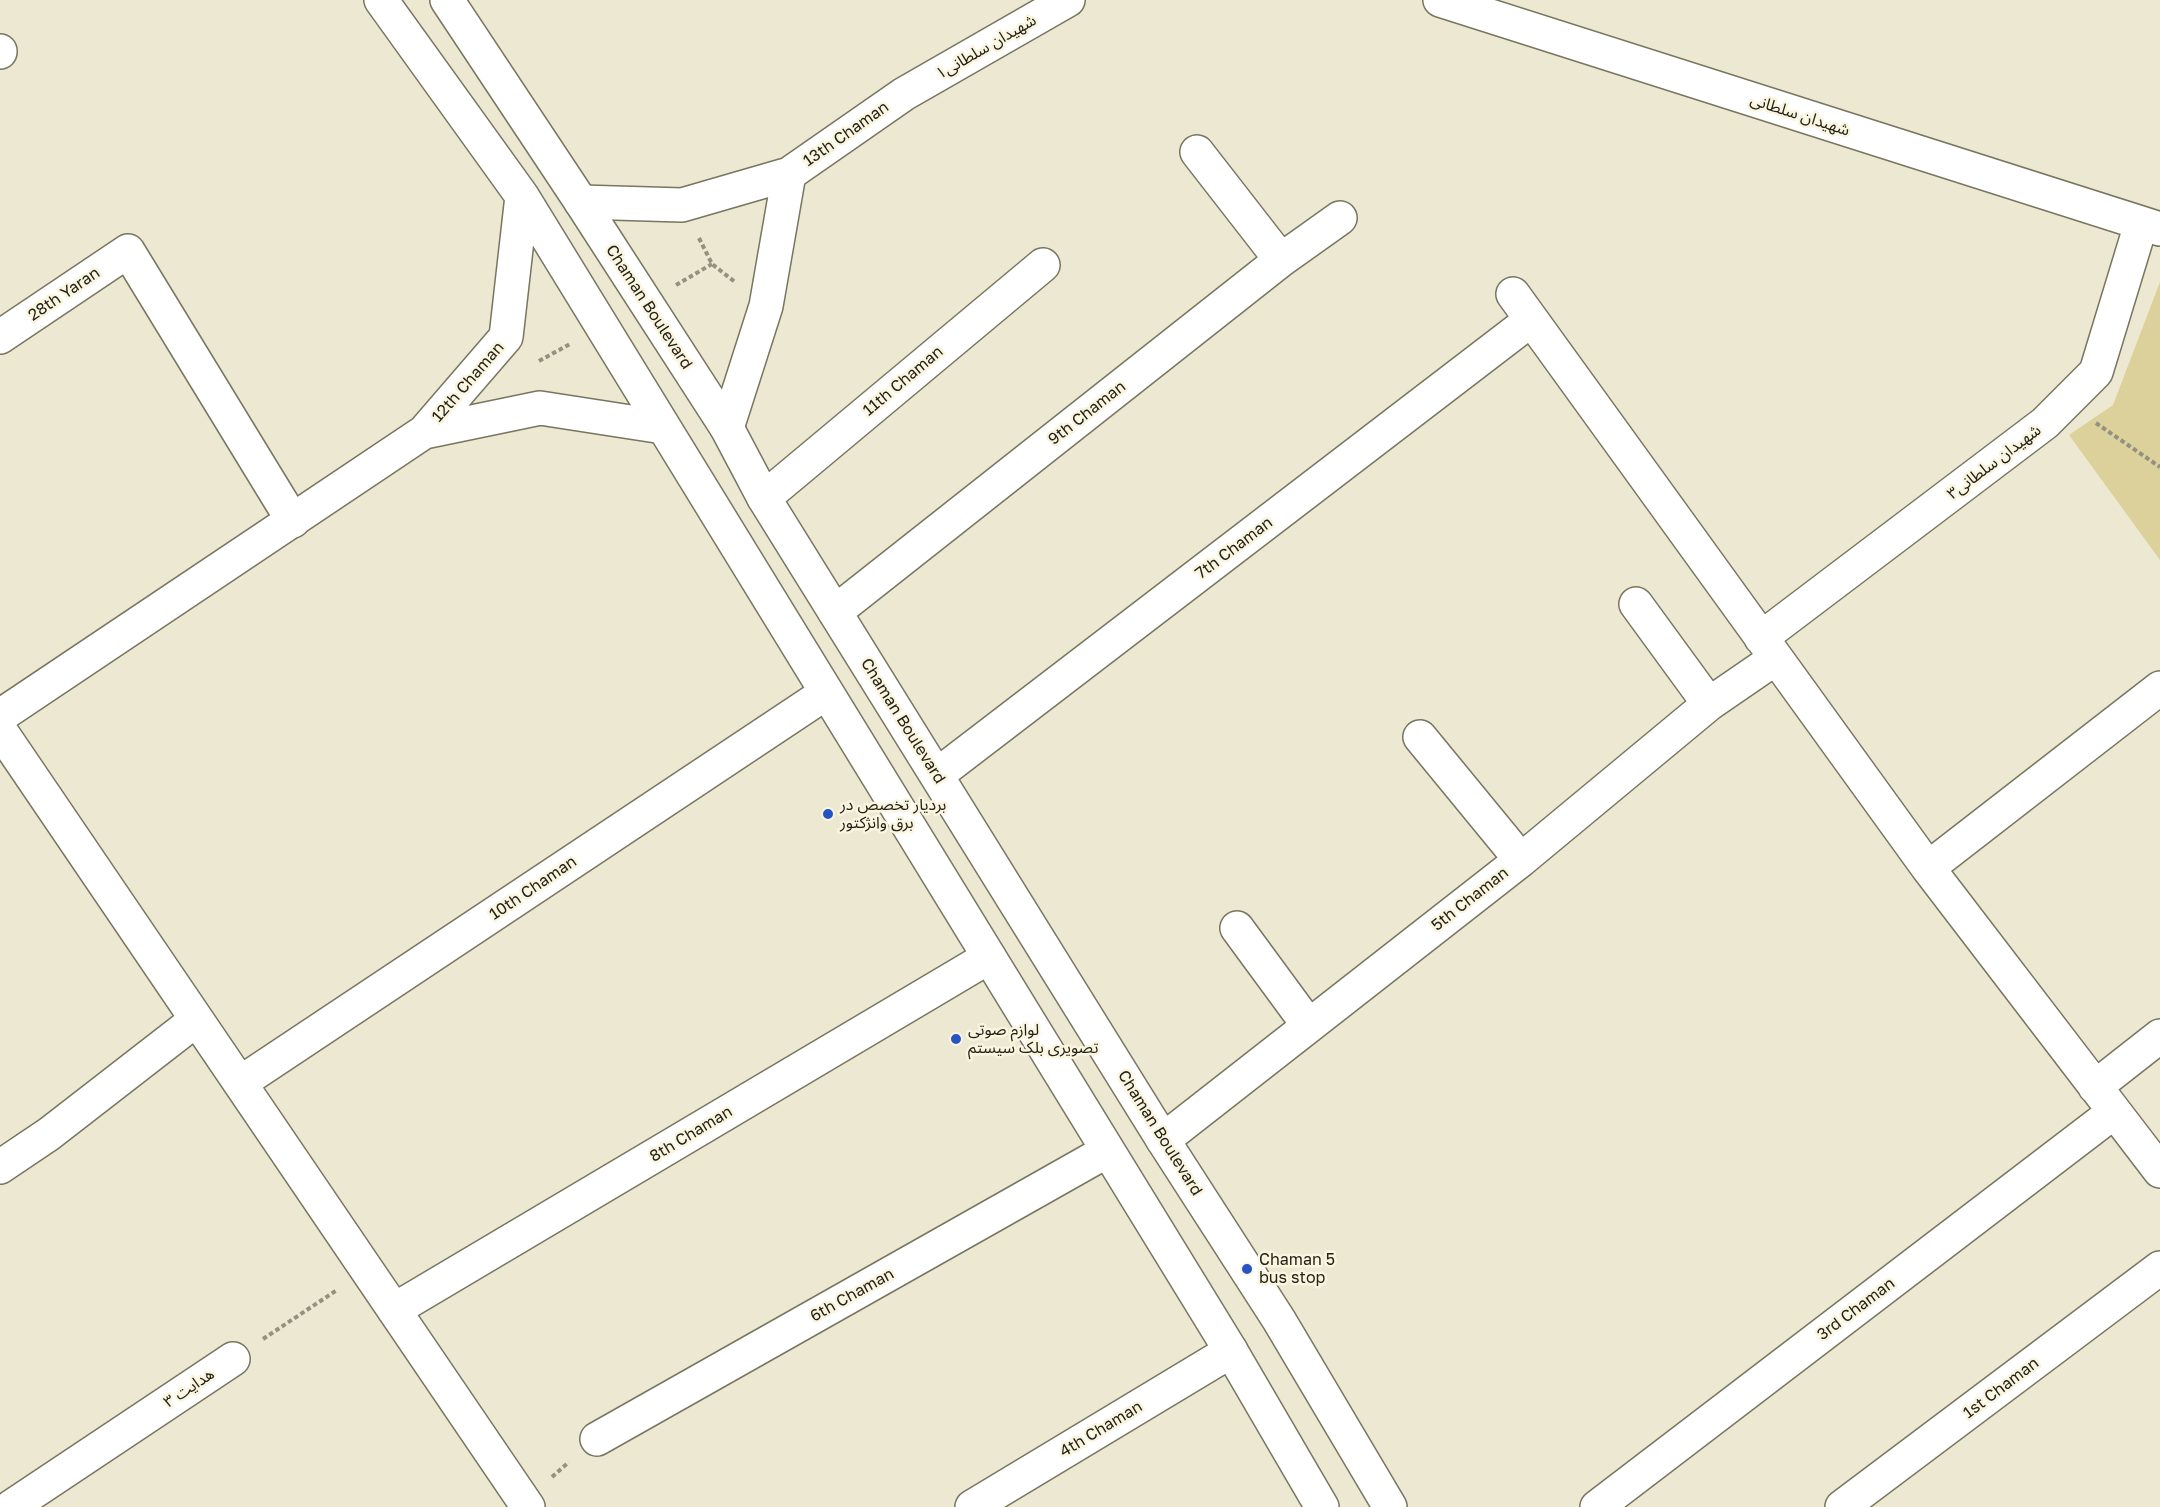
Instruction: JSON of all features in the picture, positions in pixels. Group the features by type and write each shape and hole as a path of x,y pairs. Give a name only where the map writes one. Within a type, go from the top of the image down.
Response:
{"street":[{"path":"381,0 522,196 1231,1351 1322,1507"},
{"name":"Chaman Boulevard","path":"447,0 727,428 764,498 1164,1140 1279,1320 1390,1507"},
{"name":"شهیدان سلطانی۱","path":"904,94 1068,0"},
{"name":"شهیدان سلطانی","path":"1440,0 2150,226"},
{"name":"13th Chaman","path":"581,202 682,204 789,174 904,94"},
{"path":"1197,152 1281,260"},
{"path":"727,428 766,306 789,174"},
{"name":"12th Chaman","path":"424,432 506,337 522,196"},
{"name":"9th Chaman","path":"836,612 1281,260 1340,218"},
{"name":"شهیدان سلطانی۳","path":"1769,648 2045,423 2096,372 2150,226"},
{"name":"28th Yaran","path":"0,337 128,250 293,521"},
{"name":"11th Chaman","path":"764,498 1043,265"},
{"name":"7th Chaman","path":"937,775 1522,307 1769,648"},
{"name":"12th Chaman","path":"424,432 540,408 663,427"},
{"path":"0,716 424,432"},
{"path":"1636,604 1709,704"},
{"path":"1769,648 1928,868 2160,1171"},
{"name":"5th Chaman","path":"1164,1140 1521,860 1709,704 1769,648"},
{"path":"1928,868 2160,688"},
{"name":"10th Chaman","path":"240,1083 826,693"},
{"path":"0,730 526,1504"},
{"path":"1420,736 1521,860"},
{"path":"1237,928 1309,1026"},
{"name":"8th Chaman","path":"394,1310 989,957"},
{"path":"0,1167 48,1134 196,1020"},
{"name":"3rd Chaman","path":"1597,1507 2104,1099 2160,1036"},
{"name":"6th Chaman","path":"597,1439 1107,1151"},
{"name":"1st Chaman","path":"1842,1507 2160,1268"},
{"name":"4th Chaman","path":"972,1507 1231,1351"},
{"name":"هدایت ۳","path":"12,1507 233,1359"}],"path":[{"path":"682,204 712,264 766,306"},
{"path":"506,337 539,361 540,408"},
{"path":"2067,400 2160,467"},
{"name":"هدایت ۳","path":"233,1359 367,1270"},
{"path":"526,1504 597,1439"}],"shaded area":[{"path":"2160,282 2160,560 2069,435 2113,405"}],"place":[{"name":"بردیار تخصص در برق وانژکتور","path":"828,814"},
{"name":"لوازم صوتی تصویری بلک سیستم","path":"956,1039"},
{"name":"Chaman 5 bus stop","path":"1247,1269"}]}
